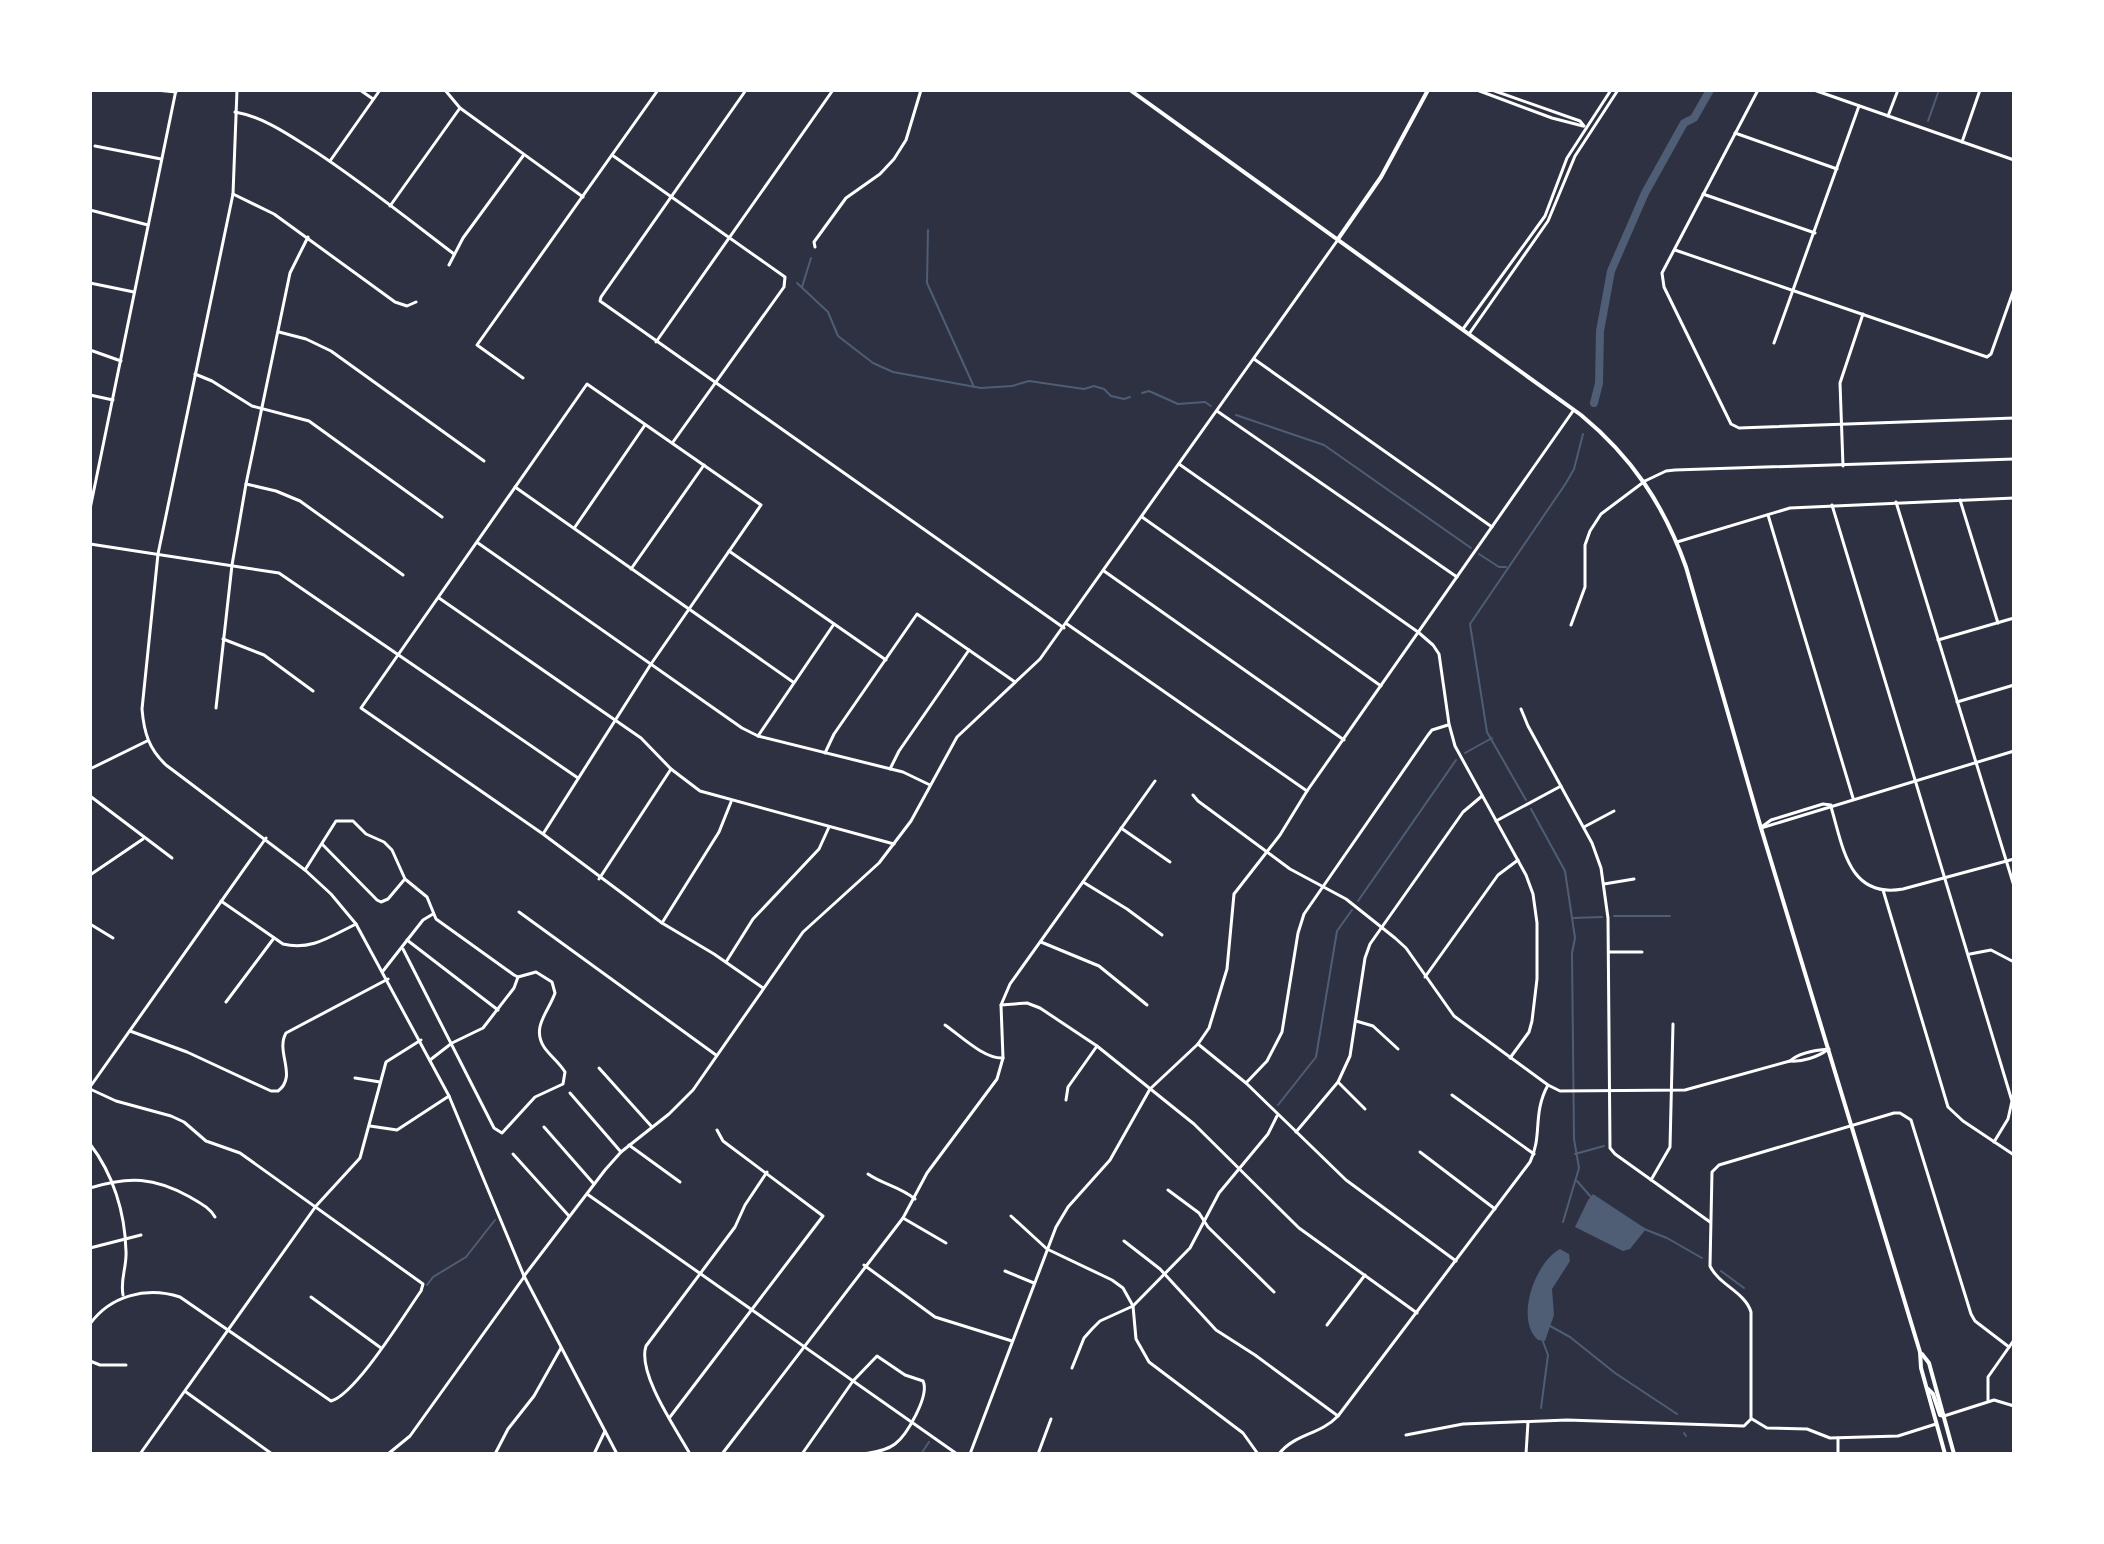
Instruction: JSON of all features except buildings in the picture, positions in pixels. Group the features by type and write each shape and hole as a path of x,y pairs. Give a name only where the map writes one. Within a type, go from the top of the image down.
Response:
{"main road":[{"path":"1130,90 1574,410 1618,449 1645,481 1677,542 1920,1352 1926,1387 1945,1454"},
{"path":"1338,239 1381,177 1428,90"},
{"path":"1920,1352 1929,1363 1954,1454"},
{"path":"1926,1387 1933,1394 1940,1415 1944,1416"}],"street":[{"path":"90,508 176,91 156,90"},
{"path":"237,90 233,194 158,554 142,709 147,741 158,757 187,783 266,838 305,870 331,894 356,924 449,1096 524,1276 617,1454"},
{"path":"360,90 373,99"},
{"path":"330,161 380,90"},
{"path":"445,90 460,108 583,197"},
{"path":"523,378 477,345 658,90"},
{"path":"746,90 600,301 715,384 1307,791"},
{"path":"656,342 833,90"},
{"path":"815,247 814,242 846,198 880,174 894,159 906,140 921,90"},
{"path":"1477,90 1585,127"},
{"path":"1492,90 1580,121 1591,131"},
{"path":"1469,334 1537,233 1567,158 1611,90"},
{"path":"1463,329 1507,268 1552,215 1570,167 1618,90"},
{"path":"1758,90 1662,273 1664,287 1731,424 1739,428 2014,418"},
{"path":"1814,90 2014,160"},
{"path":"1888,116 1898,90"},
{"path":"1962,142 1980,90"},
{"path":"1774,343 1859,106"},
{"path":"390,206 460,108"},
{"path":"235,112 266,122 330,161 454,254"},
{"path":"1735,133 1837,169"},
{"path":"95,146 161,159"},
{"path":"449,265 524,154"},
{"path":"612,155 783,274 785,282 672,443"},
{"path":"233,194 261,206 308,237 395,302 407,306 416,302"},
{"path":"1703,194 1815,233"},
{"path":"90,210 148,225"},
{"path":"216,708 232,565 246,484 290,273 308,237"},
{"path":"388,1454 410,1436 594,1184 621,1152 679,1104 718,1056 809,926 879,863 911,821 957,737 1040,659 1338,239"},
{"path":"1673,249 1989,356 2014,289"},
{"path":"1507,268 1512,272"},
{"path":"90,283 134,292"},
{"path":"1487,295 1493,299"},
{"path":"1843,466 1841,377 1863,314"},
{"path":"279,332 306,339 331,351 484,461"},
{"path":"90,350 121,361"},
{"path":"1254,359 1492,527"},
{"path":"195,374 245,402 316,425 442,517"},
{"path":"543,834 651,664 761,505 587,384 361,708 543,834 599,879 662,923 763,988"},
{"path":"90,395 113,400"},
{"path":"970,1454 1062,1215 1110,1160 1150,1089 1198,1044 1212,1019 1227,969 1234,894 1280,835 1307,791 1574,410"},
{"path":"1217,411 1457,577"},
{"path":"574,528 645,425"},
{"path":"1571,625 1585,587 1585,545 1590,531 1601,514 1645,481 1666,471 2014,459"},
{"path":"1179,464 1418,632 1439,654 1455,746 1526,875 1536,910 1537,979 1529,1032 1510,1058"},
{"path":"631,569 704,465"},
{"path":"246,484 300,501 403,575"},
{"path":"515,487 793,682"},
{"path":"1677,542 1790,508 2014,498"},
{"path":"1960,500 1998,623"},
{"path":"1896,502 2014,886"},
{"path":"1832,505 2012,1101 2008,1119 1994,1142"},
{"path":"1767,514 1853,798"},
{"path":"1142,517 1381,686"},
{"path":"476,542 742,728 758,736 912,775 930,785"},
{"path":"90,544 268,570 292,580 578,778"},
{"path":"729,551 886,660"},
{"path":"1104,571 1344,740"},
{"path":"439,598 641,738 671,769 700,791 894,844"},
{"path":"825,753 834,734 917,614 1015,682"},
{"path":"1938,640 2014,618"},
{"path":"758,736 834,624"},
{"path":"223,639 264,655 313,691"},
{"path":"890,769 899,751 969,650"},
{"path":"1957,702 2014,685"},
{"path":"1521,709 1598,856 1604,884 1609,952 1610,1148 1711,1222"},
{"path":"1246,1083 1267,1061 1278,1043 1304,914 1428,735 1432,730 1449,724"},
{"path":"90,769 147,741"},
{"path":"1761,828 2014,751"},
{"path":"599,879 671,769"},
{"path":"722,1454 802,1345 903,1218 927,1173 997,1079 1003,1058 1001,1005 1010,984 1155,781"},
{"path":"1496,821 1561,786"},
{"path":"1193,795 1290,869 1323,886 1381,926 1406,948 1454,1016 1548,1085 1567,1092 1671,1092 1790,1061 1797,1062 1821,1055 1829,1049"},
{"path":"1296,1132 1338,1082 1350,1056 1365,958 1381,926 1463,812 1482,796"},
{"path":"91,798 172,858"},
{"path":"662,923 719,832 731,801"},
{"path":"1761,828 1771,820 1823,804 1831,805"},
{"path":"1831,805 1853,872 1865,883 1883,890 1903,889 2014,859"},
{"path":"1584,827 1614,811"},
{"path":"1792,814 1794,820"},
{"path":"305,870 336,821 353,821 397,856 405,879 427,897 433,914 518,977 536,972 552,982 555,993 541,1018 539,1031 545,1049 565,1072 563,1084 535,1097 506,1131 500,1133 494,1128 403,949"},
{"path":"726,962 753,919 819,849 829,827"},
{"path":"1121,828 1170,862"},
{"path":"90,875 144,838"},
{"path":"90,1324 104,1308 123,1297 164,1294 180,1297 331,1401 349,1390 421,1291 423,1284 240,1153 206,1141 184,1122 157,1111 116,1101 90,1088 266,838"},
{"path":"322,844 377,900 388,899 405,879"},
{"path":"1425,977 1498,875 1518,860"},
{"path":"1604,884 1634,879"},
{"path":"1083,882 1162,935"},
{"path":"1883,890 1948,1107 1963,1121 2014,1155"},
{"path":"221,901 274,938 291,946 312,946 356,924"},
{"path":"519,912 718,1056"},
{"path":"383,971 423,920 433,914"},
{"path":"90,924 113,938"},
{"path":"226,1002 274,938"},
{"path":"407,940 498,1010"},
{"path":"1041,942 1099,966 1147,1005"},
{"path":"1968,954 1991,950 2014,962"},
{"path":"1609,952 1642,952"},
{"path":"430,1060 452,1043 475,1034 498,1010 518,977"},
{"path":"130,1031 187,1052 271,1091 278,1091 288,1079 282,1047 286,1033 388,979"},
{"path":"1001,1005 1027,1003 1040,1008 1097,1046 1194,1124 1299,1228 1417,1313"},
{"path":"1356,1021 1373,1026 1398,1049"},
{"path":"1651,1180 1670,1147 1673,1024"},
{"path":"945,1025 986,1053 997,1059 1003,1058"},
{"path":"140,1454 316,1206 352,1169 365,1147 386,1062 421,1040"},
{"path":"1198,1044 1246,1083 1346,1180 1456,1261"},
{"path":"1066,1100 1068,1087 1097,1046"},
{"path":"599,1068 652,1127"},
{"path":"355,1078 380,1082"},
{"path":"1338,1082 1365,1109"},
{"path":"1279,1454 1293,1440 1318,1432 1338,1416 1495,1209 1534,1154 1538,1138 1538,1105 1548,1085"},
{"path":"570,1093 621,1152"},
{"path":"1452,1095 1534,1154"},
{"path":"370,1126 397,1130 449,1096"},
{"path":"1406,1435 1463,1424 1583,1420 1739,1426 1748,1423 1751,1419 1750,1306 1715,1276 1710,1266 1711,1178 1715,1167 1894,1113 1911,1120 1975,1321 2009,1347"},
{"path":"1072,1368 1084,1338 1092,1329 1100,1321 1133,1306 1190,1248 1219,1193 1268,1134 1278,1114"},
{"path":"544,1127 594,1184"},
{"path":"670,1417 823,1216 723,1141 717,1130"},
{"path":"90,1144 113,1181 126,1250 121,1280 123,1297"},
{"path":"629,1145 680,1182"},
{"path":"1420,1152 1495,1209"},
{"path":"513,1154 569,1216"},
{"path":"690,1454 646,1370 643,1353 735,1227 745,1205 767,1172"},
{"path":"868,1174 883,1183 901,1188 915,1199"},
{"path":"90,1188 113,1181 159,1182 199,1202 210,1209 215,1217"},
{"path":"1168,1190 1186,1201 1274,1292"},
{"path":"587,1193 957,1454"},
{"path":"1011,1216 1047,1249 1123,1288 1133,1306 1136,1339 1149,1362 1243,1433 1258,1454"},
{"path":"903,1218 946,1243"},
{"path":"90,1248 141,1235"},
{"path":"1124,1241 1146,1256 1216,1330 1338,1416"},
{"path":"864,1265 935,1317 1012,1341"},
{"path":"1005,1271 1034,1283"},
{"path":"1327,1325 1365,1275"},
{"path":"311,1297 381,1348"},
{"path":"1988,1400 1988,1377 2014,1340"},
{"path":"495,1454 508,1429 534,1396 561,1348"},
{"path":"802,1454 853,1381 877,1356 905,1375 923,1381 926,1392 912,1422 894,1445 864,1454"},
{"path":"90,1361 100,1365 126,1365"},
{"path":"186,1392 272,1454"},
{"path":"1944,1416 1988,1400 2000,1400 2014,1406"},
{"path":"1038,1454 1051,1419"},
{"path":"1751,1419 1767,1428 1807,1429 1825,1438 1898,1436 1936,1424"},
{"path":"1526,1454 1528,1422"},
{"path":"594,1454 605,1431"},
{"path":"1838,1438 1838,1454"}],"water":[{"path":"1593,1194 1646,1229 1630,1249 1623,1251 1575,1227"},
{"path":"1560,1249 1569,1254 1570,1261 1552,1289 1554,1315 1545,1341 1538,1340 1531,1331 1528,1319 1531,1291 1543,1265"}],"waterway":[{"path":"1594,403 1599,383 1600,331 1611,271 1645,193 1684,123 1694,118 1710,90"},
{"path":"1928,121 1939,90"},
{"path":"928,230 927,283 974,387"},
{"path":"802,287 811,258"},
{"path":"797,283 828,312 838,336 873,363 893,372 981,388 1012,386 1029,381 1084,389 1094,386 1104,389 1111,396 1130,397"},
{"path":"1142,393 1149,391 1178,404 1205,402 1211,406"},
{"path":"1236,415 1324,445 1471,548"},
{"path":"1526,800 1487,732 1470,624 1566,483 1574,469 1583,434"},
{"path":"1479,554 1499,567 1506,567"},
{"path":"1465,753 1492,738"},
{"path":"1358,901 1456,760"},
{"path":"1531,809 1565,871 1575,938 1572,953 1574,1139 1579,1168 1563,1222"},
{"path":"1278,1105 1316,1057 1337,931 1352,910"},
{"path":"1614,916 1670,916"},
{"path":"1573,918 1602,917"},
{"path":"1575,1154 1604,1146"},
{"path":"1577,1181 1591,1197"},
{"path":"427,1285 433,1277 466,1257 495,1220"},
{"path":"1644,1229 1702,1258"},
{"path":"1721,1271 1744,1288"},
{"path":"1550,1326 1677,1414"},
{"path":"1541,1408 1548,1355 1542,1339"},
{"path":"921,1454 929,1442"}]}
